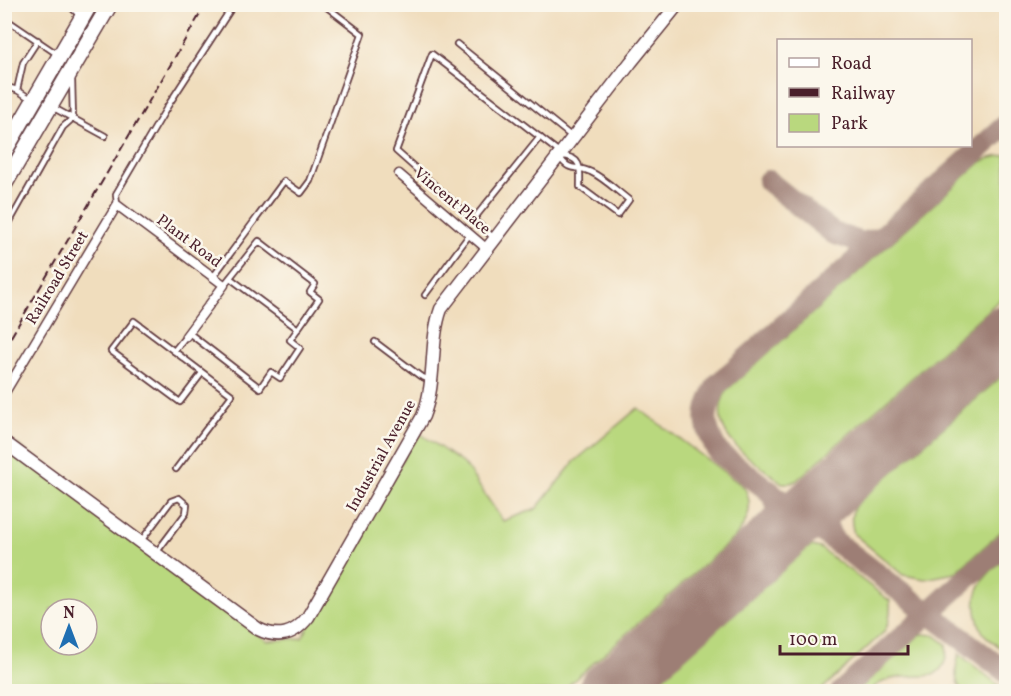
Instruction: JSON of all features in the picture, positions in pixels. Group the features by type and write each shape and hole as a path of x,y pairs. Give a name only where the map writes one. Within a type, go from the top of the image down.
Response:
{"highway":[{"path":"4,185 110,4"},
{"path":"4,152 86,11"}],"street":[{"name":"Industrial Avenue","path":"4,442 258,629 268,634 292,633 308,617 418,427 428,405 441,309 678,4"},
{"name":"Vincent Place","path":"399,174 470,234 491,244"},
{"name":"Plant Road","path":"117,205 213,277 227,282 187,335"},
{"name":"Railroad Street","path":"4,394 117,205"}],"lane":[{"path":"68,4 86,11"},
{"path":"117,205 116,194 169,104 234,4"},
{"path":"213,277 284,181 301,193 310,181 362,34 323,4"},
{"path":"4,18 59,56"},
{"path":"17,90 23,63 38,40"},
{"path":"457,44 573,138"},
{"path":"491,244 473,220 396,151 432,54 560,154 572,157 580,169 580,187 618,215 629,200 590,171 580,169 565,166 560,154"},
{"path":"4,232 63,127 73,118 72,80 75,63"},
{"path":"4,86 17,90 33,101"},
{"path":"50,106 105,136"},
{"path":"473,220 540,137"},
{"path":"425,295 470,234"},
{"path":"174,351 187,335 260,388 271,372 280,378 300,348 290,340 298,329 319,299 310,292 315,284 259,241 227,282 298,329"},
{"path":"176,469 232,394 134,321 111,351 180,402 202,373"},
{"path":"375,342 420,376 432,381"},
{"path":"140,542 171,501 179,498 187,505 186,513 156,553"}],"green space":[{"path":"1006,155 1006,294 796,481 782,483 745,455 734,444 721,420 721,406 727,390 981,162"},
{"path":"1006,373 1006,527 955,573 925,579 903,575 854,534 852,519 856,504"},
{"path":"638,408 744,487 749,500 747,518 736,536 562,691 5,691 4,444 18,445 267,641 302,638 418,432 465,465 503,521 536,509 574,462"},
{"path":"812,546 820,548 890,601 889,621 884,632 820,691 646,691 805,549"},
{"path":"1006,557 1006,652 982,632 975,603 983,580"},
{"path":"922,634 934,635 946,644 945,662 937,672 933,675 892,679 884,681 869,691 855,691 916,637"},
{"path":"959,654 1006,691 964,692 958,684 956,674"}],"taxiway":[{"path":"1006,125 717,385 706,418 709,433 718,452 1006,672"},
{"path":"768,181 833,233 862,243 882,237"},
{"path":"833,539 827,525 826,513 835,487"},
{"path":"769,491 776,503 779,516 773,542"},
{"path":"841,692 1006,543"}],"runway":[{"path":"606,692 1006,333"}],"railway":[{"path":"4,349 206,4"}]}
